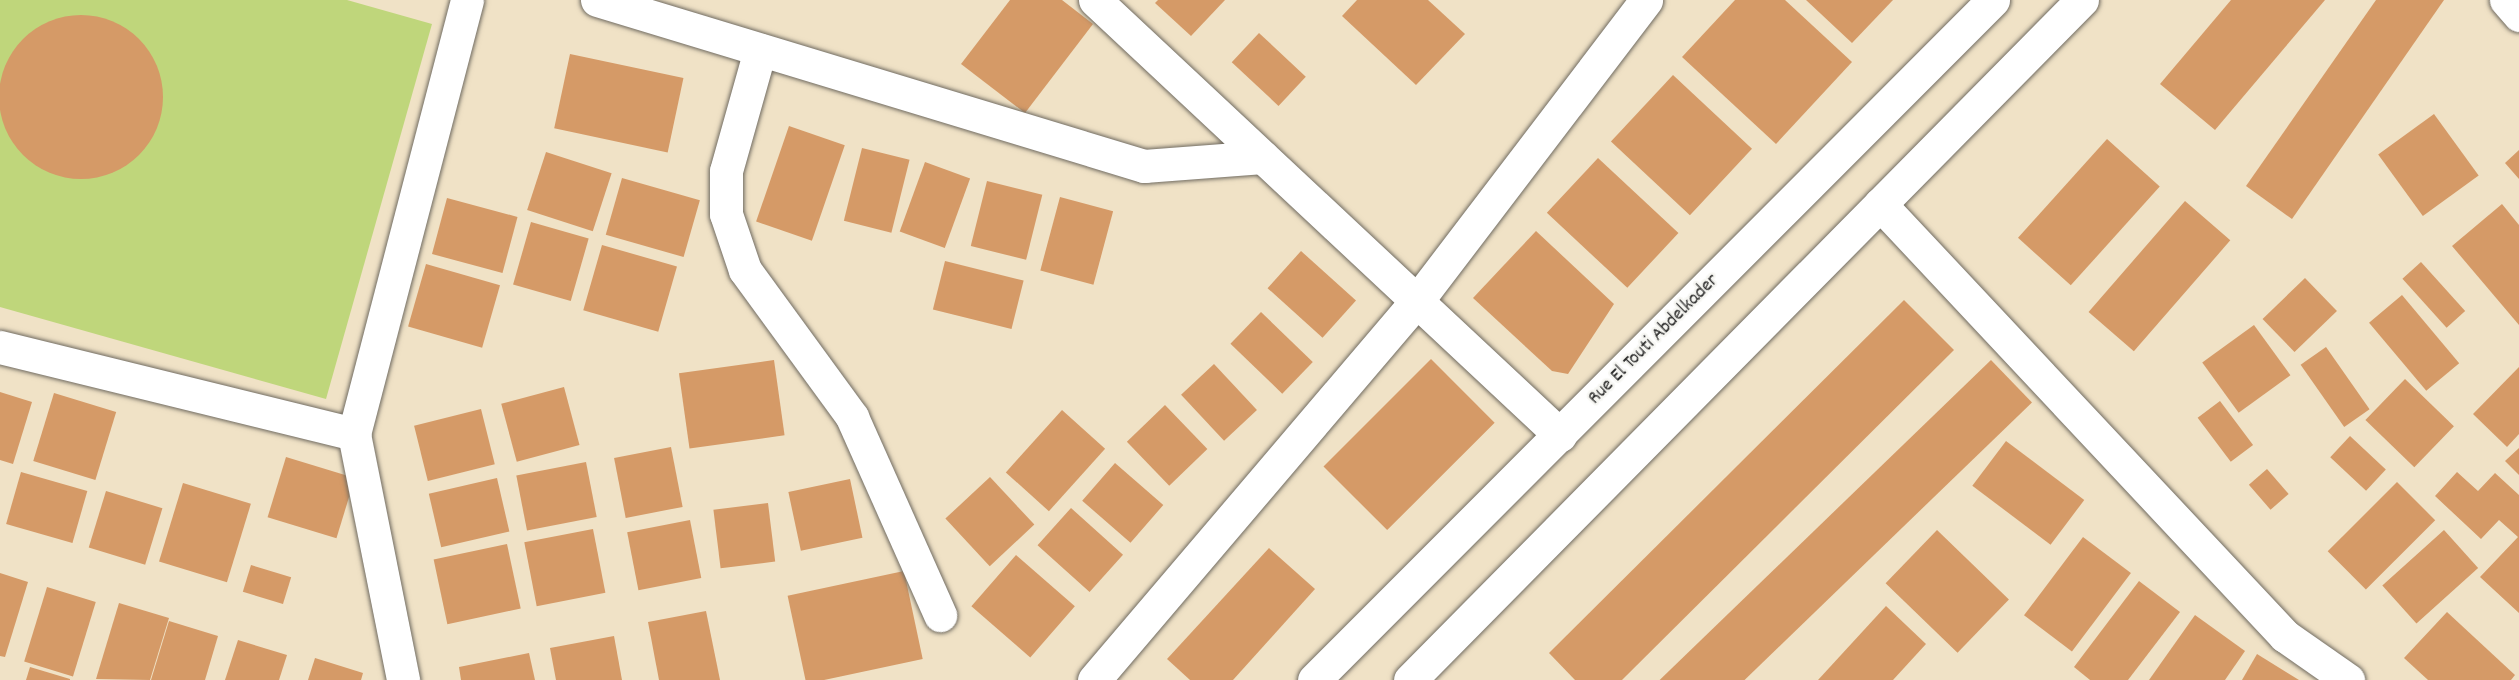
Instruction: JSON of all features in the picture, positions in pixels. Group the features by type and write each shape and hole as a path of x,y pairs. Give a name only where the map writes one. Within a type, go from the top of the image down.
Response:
{"street":[{"path":"404,680 354,434 467,0"},
{"path":"597,0 1144,166 1263,157"},
{"path":"1095,0 1560,435"},
{"path":"1094,680 1417,301 1646,0"},
{"name":"Rue El Touti Abdelkader","path":"1314,680 1993,0"},
{"path":"1410,680 2082,0"},
{"path":"2506,0 2519,15"},
{"path":"760,50 726,171 726,214 745,270 852,417 940,615"},
{"path":"1880,204 2285,636 2348,680"},
{"path":"0,347 354,434"}],"green space":[{"path":"0,0 347,0 432,24 326,399 0,307"}],"building":[{"path":"1010,0 1062,0 1093,24 1025,113 961,64"},
{"path":"1158,0 1225,0 1191,36 1155,3"},
{"path":"1357,0 1428,0 1465,34 1416,85 1342,16"},
{"path":"1735,0 1785,0 1852,62 1776,144 1682,57"},
{"path":"1806,0 1893,0 1852,43"},
{"path":"2231,0 2325,0 2215,130 2160,84"},
{"path":"2376,0 2444,0 2292,219 2246,186"},
{"path":"81,15 112,22 139,39 156,66 163,97 156,128 139,155 112,172 81,179 50,172 23,155 6,128 -1,97 6,66 23,39 50,22"},
{"path":"1259,33 1306,77 1279,106 1232,62"},
{"path":"570,54 683,78 668,152 554,128"},
{"path":"1673,75 1752,149 1690,215 1611,142"},
{"path":"2434,114 2479,175 2423,216 2378,155"},
{"path":"789,126 845,145 812,241 756,221"},
{"path":"2107,139 2160,187 2071,285 2018,238"},
{"path":"862,148 910,160 891,233 844,221"},
{"path":"2519,150 2519,179 2505,163"},
{"path":"546,152 612,173 593,231 527,210"},
{"path":"1598,158 1678,233 1627,288 1547,213"},
{"path":"925,162 970,178 945,248 900,232"},
{"path":"622,178 700,200 684,257 606,235"},
{"path":"987,181 1042,195 1026,260 971,246"},
{"path":"1060,197 1113,211 1093,285 1040,270"},
{"path":"447,198 518,217 503,273 432,254"},
{"path":"2185,201 2230,240 2134,351 2089,312"},
{"path":"2502,204 2519,225 2519,325 2452,246"},
{"path":"531,222 589,239 571,301 513,284"},
{"path":"1536,231 1614,304 1568,374 1552,371 1473,298"},
{"path":"602,245 677,266 658,332 583,310"},
{"path":"1301,251 1356,301 1323,338 1268,288"},
{"path":"945,261 1024,281 1011,329 933,310"},
{"path":"2421,262 2465,311 2447,328 2402,279"},
{"path":"426,264 500,285 482,348 408,326"},
{"path":"2305,278 2337,311 2295,352 2263,319"},
{"path":"2402,295 2459,363 2426,391 2369,323"},
{"path":"1904,300 1954,350 1622,680 1575,680 1549,653"},
{"path":"1261,312 1313,362 1282,394 1230,344"},
{"path":"2254,325 2290,375 2239,413 2202,363"},
{"path":"2326,347 2370,409 2344,427 2301,365"},
{"path":"1431,359 1495,423 1387,530 1324,466"},
{"path":"774,360 785,435 690,449 679,373"},
{"path":"1991,360 2032,402 1745,680 1660,680"},
{"path":"1214,364 1257,410 1224,441 1181,395"},
{"path":"2519,367 2519,434 2507,447 2473,414"},
{"path":"2405,379 2454,426 2414,467 2365,420"},
{"path":"564,387 580,445 517,462 501,404"},
{"path":"0,392 32,402 13,464 0,460"},
{"path":"54,393 116,412 95,480 33,461"},
{"path":"2220,401 2253,445 2231,462 2198,418"},
{"path":"1165,405 1207,449 1169,486 1127,442"},
{"path":"481,409 495,464 428,481 414,426"},
{"path":"1062,410 1105,449 1049,511 1006,472"},
{"path":"2350,436 2386,469 2366,491 2330,457"},
{"path":"2006,441 2084,500 2051,545 1972,486"},
{"path":"671,447 683,507 626,518 614,458"},
{"path":"2519,448 2519,475 2505,461"},
{"path":"286,457 355,478 336,538 268,517"},
{"path":"586,462 597,517 527,531 516,476"},
{"path":"1115,463 1163,505 1130,543 1082,501"},
{"path":"2267,469 2289,494 2271,510 2249,485"},
{"path":"21,472 87,491 72,543 6,524"},
{"path":"2457,472 2478,491 2495,473 2519,495 2519,613 2480,577 2518,537 2499,520 2481,539 2435,496"},
{"path":"990,477 1034,525 990,566 945,519"},
{"path":"497,478 509,532 441,547 429,494"},
{"path":"850,479 862,538 801,551 788,492"},
{"path":"2397,482 2435,520 2366,589 2328,551"},
{"path":"183,483 251,504 227,582 159,561"},
{"path":"106,491 162,508 145,565 89,547"},
{"path":"768,503 775,562 721,568 713,510"},
{"path":"1071,508 1123,555 1090,592 1038,545"},
{"path":"690,520 701,578 638,590 627,532"},
{"path":"593,529 605,593 537,606 524,542"},
{"path":"1937,530 2009,599 1958,653 1886,583"},
{"path":"2444,530 2478,568 2416,623 2382,586"},
{"path":"2083,537 2131,573 2072,651 2024,615"},
{"path":"507,544 521,609 447,624 434,560"},
{"path":"1269,548 1315,589 1233,680 1190,680 1167,659"},
{"path":"1016,555 1075,606 1030,657 971,606"},
{"path":"251,565 291,577 283,604 243,592"},
{"path":"904,571 923,659 824,680 806,680 788,596"},
{"path":"0,573 28,582 5,657 0,656"},
{"path":"2139,581 2180,612 2128,680 2090,680 2074,667"},
{"path":"47,587 96,602 73,677 24,662"},
{"path":"119,603 169,618 150,680 96,679"},
{"path":"1886,606 1926,644 1893,680 1818,680"},
{"path":"706,611 720,680 659,680 648,622"},
{"path":"2447,612 2515,675 2511,680 2428,680 2404,658"},
{"path":"2195,615 2245,651 2225,680 2149,680"},
{"path":"169,621 218,636 205,680 151,680"},
{"path":"614,636 622,680 556,680 550,648"},
{"path":"238,640 287,655 279,680 225,680"},
{"path":"529,653 535,680 461,680 459,667"},
{"path":"2257,654 2299,680 2242,680"},
{"path":"315,658 363,673 361,680 308,680"},
{"path":"30,667 70,679 70,680 26,680"}]}
